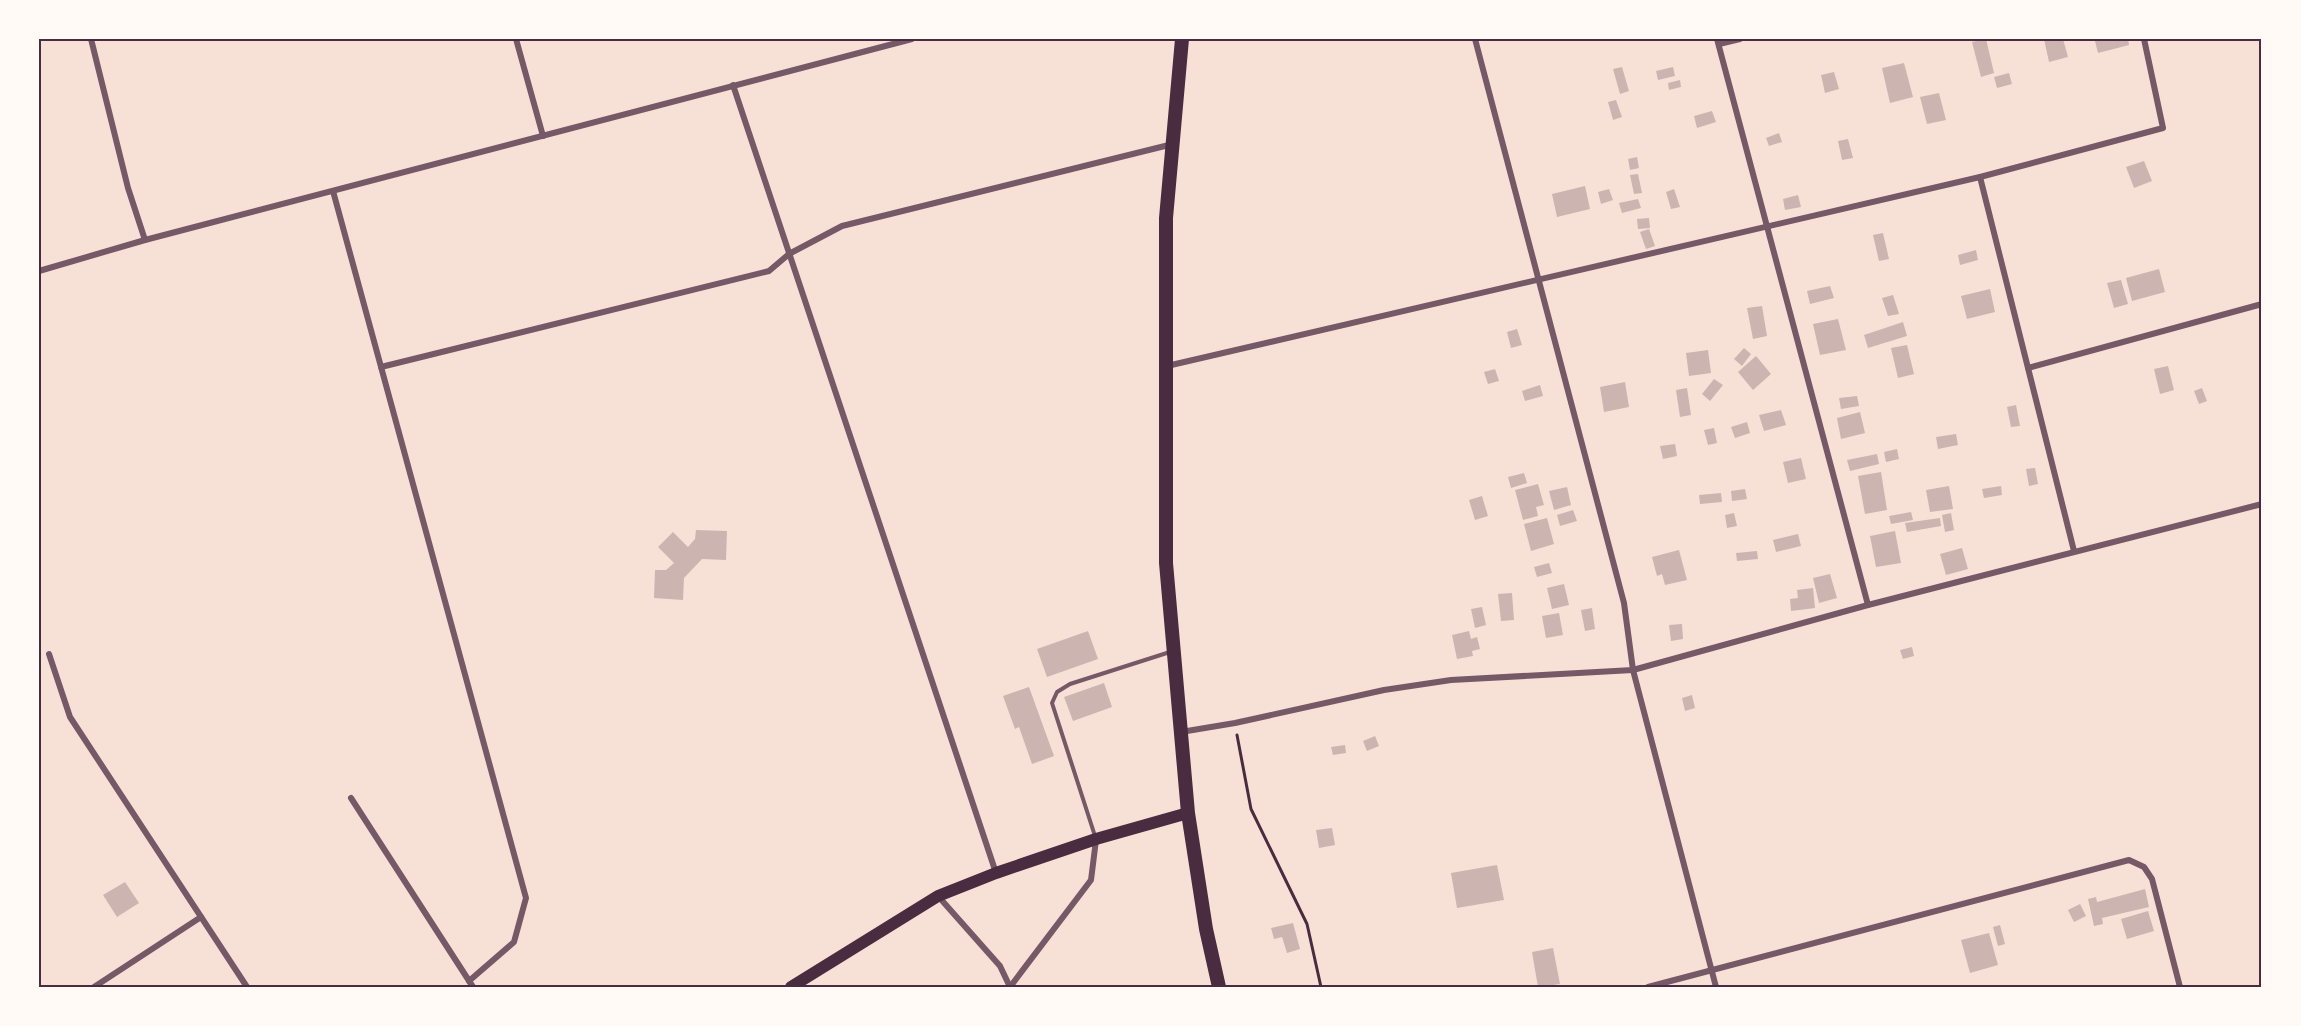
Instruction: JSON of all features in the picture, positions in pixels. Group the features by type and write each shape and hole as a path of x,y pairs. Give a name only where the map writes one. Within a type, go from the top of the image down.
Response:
{"main road":[{"path":"1182,39 1166,218 1167,563 1188,813 1206,929 1219,987"},
{"path":"791,987 938,896 996,873 1096,839 1188,813"}],"street":[{"path":"91,39 128,188 145,240"},
{"path":"516,39 543,136"},
{"path":"39,270 145,240 912,39"},
{"path":"1475,39 1624,603 1634,670 1716,987"},
{"path":"1740,39 1718,42 1868,605"},
{"path":"1166,366 1980,177 2163,129 2144,39"},
{"path":"733,85 996,873"},
{"path":"381,367 769,272 789,254 842,226 1173,144"},
{"path":"1980,177 2074,551"},
{"path":"333,191 526,898 514,942 471,984 351,798"},
{"path":"2028,368 2262,304"},
{"path":"1181,732 1235,723 1384,690 1451,680 1634,670 1868,605 2262,504"},
{"path":"49,654 70,717 247,987"},
{"path":"938,896 1000,966 1010,987 1091,880 1096,839"},
{"path":"1648,987 2129,860 2144,867 2152,879 2180,987"},
{"path":"94,987 201,917"}],"lane":[{"path":"1096,839 1052,704 1057,692 1070,684 1174,651"}],"path":[{"path":"1235,723 1251,808 1307,924 1322,987"}],"building":[{"path":"1986,39 1994,73 1981,77 1972,42"},
{"path":"2044,39 2063,39 2068,57 2049,62"},
{"path":"2128,39 2129,45 2098,53 2095,41"},
{"path":"1904,63 1913,97 1890,103 1882,68"},
{"path":"1622,67 1629,91 1620,94 1613,69"},
{"path":"1673,67 1675,76 1658,80 1656,71"},
{"path":"1834,72 1839,89 1825,93 1821,75"},
{"path":"2009,73 2012,84 1997,88 1994,77"},
{"path":"1680,80 1681,87 1669,90 1668,83"},
{"path":"1939,93 1946,120 1927,124 1920,97"},
{"path":"1616,100 1622,117 1613,120 1608,102"},
{"path":"1712,111 1716,122 1697,128 1694,116"},
{"path":"1779,133 1782,142 1769,146 1766,138"},
{"path":"1848,139 1853,158 1842,160 1838,141"},
{"path":"1637,157 1639,168 1630,170 1628,159"},
{"path":"2144,161 2152,181 2134,188 2126,167"},
{"path":"1638,174 1642,193 1634,194 1630,175"},
{"path":"1585,186 1590,209 1557,217 1552,194"},
{"path":"1609,189 1613,200 1601,204 1598,192"},
{"path":"1674,189 1680,207 1671,209 1666,192"},
{"path":"1798,195 1801,207 1785,210 1783,199"},
{"path":"1638,199 1641,208 1622,213 1619,203"},
{"path":"1649,218 1650,228 1638,229 1637,219"},
{"path":"1649,229 1655,246 1646,249 1640,232"},
{"path":"1883,233 1889,259 1879,261 1873,235"},
{"path":"1976,250 1978,260 1960,265 1958,255"},
{"path":"2159,269 2165,292 2132,301 2126,278"},
{"path":"2121,280 2128,304 2114,308 2107,283"},
{"path":"1830,286 1834,298 1810,304 1807,291"},
{"path":"1990,289 1995,312 1967,319 1961,296"},
{"path":"1893,295 1899,314 1888,316 1882,298"},
{"path":"1762,306 1767,336 1753,339 1747,308"},
{"path":"1838,319 1846,350 1820,355 1813,324"},
{"path":"1903,322 1907,336 1868,348 1864,335"},
{"path":"1517,329 1522,345 1511,348 1507,332"},
{"path":"1907,345 1914,374 1898,378 1891,348"},
{"path":"1744,348 1751,354 1742,366 1734,359"},
{"path":"1708,350 1711,373 1689,376 1686,353"},
{"path":"1756,356 1771,374 1753,390 1738,372"},
{"path":"2168,366 2174,390 2160,394 2154,369"},
{"path":"1495,369 1499,381 1488,384 1484,372"},
{"path":"1714,379 1723,385 1710,401 1702,394"},
{"path":"1625,382 1629,407 1604,412 1600,387"},
{"path":"1540,385 1543,396 1525,401 1522,391"},
{"path":"1687,388 1691,415 1680,417 1676,390"},
{"path":"2202,388 2207,401 2199,404 2194,391"},
{"path":"1857,396 1859,406 1841,409 1839,398"},
{"path":"2016,405 2020,426 2011,427 2007,407"},
{"path":"1781,410 1786,425 1764,431 1759,415"},
{"path":"1860,412 1865,433 1841,439 1837,418"},
{"path":"1747,422 1750,433 1735,438 1731,427"},
{"path":"1714,428 1717,443 1708,445 1704,430"},
{"path":"1956,434 1958,445 1938,449 1936,437"},
{"path":"1675,444 1677,456 1663,459 1660,446"},
{"path":"1897,449 1899,459 1886,462 1884,452"},
{"path":"1877,454 1879,464 1850,471 1847,460"},
{"path":"1801,458 1806,479 1788,483 1783,462"},
{"path":"2035,468 2038,484 2029,486 2026,469"},
{"path":"1881,472 1887,510 1865,514 1858,476"},
{"path":"1524,473 1527,483 1511,488 1508,477"},
{"path":"1538,484 1544,505 1536,507 1538,516 1523,520 1515,490"},
{"path":"1949,486 1953,509 1930,512 1926,490"},
{"path":"2001,486 2002,495 1984,498 1982,489"},
{"path":"1567,487 1571,505 1554,510 1549,491"},
{"path":"1745,489 1747,499 1732,501 1731,491"},
{"path":"1721,493 1722,502 1700,504 1699,495"},
{"path":"1482,496 1488,516 1475,520 1469,500"},
{"path":"1573,510 1577,521 1560,526 1557,515"},
{"path":"1911,512 1913,520 1891,524 1889,516"},
{"path":"1734,513 1737,526 1727,528 1725,515"},
{"path":"1951,513 1954,530 1945,532 1942,515"},
{"path":"1547,518 1554,544 1531,551 1524,524"},
{"path":"1940,518 1941,526 1907,532 1905,523"},
{"path":"696,530 727,531 726,560 702,559 684,578 683,600 654,598 655,570 666,570 674,563 658,547 673,532 688,547 695,539"},
{"path":"1895,531 1901,563 1876,567 1870,536"},
{"path":"1798,534 1801,546 1776,552 1773,540"},
{"path":"1962,548 1968,569 1946,575 1940,554"},
{"path":"1679,550 1687,580 1665,585 1662,574 1657,576 1652,557"},
{"path":"1757,551 1758,559 1737,561 1736,553"},
{"path":"1549,563 1552,573 1537,577 1534,567"},
{"path":"1830,574 1837,598 1819,603 1813,578"},
{"path":"1564,584 1569,605 1552,609 1547,588"},
{"path":"1813,588 1815,608 1791,611 1790,599 1798,598 1797,590"},
{"path":"1512,593 1514,620 1501,621 1498,594"},
{"path":"1482,607 1486,625 1475,628 1471,609"},
{"path":"1592,608 1595,629 1585,631 1581,610"},
{"path":"1559,613 1563,635 1546,638 1542,616"},
{"path":"1682,624 1683,639 1671,641 1669,625"},
{"path":"1088,631 1098,659 1047,677 1037,649"},
{"path":"1469,631 1471,639 1477,637 1480,649 1472,651 1473,656 1457,659 1452,635"},
{"path":"1912,647 1914,656 1903,659 1900,650"},
{"path":"1104,683 1112,707 1073,721 1064,697"},
{"path":"1029,687 1054,756 1032,764 1019,727 1015,729 1003,696"},
{"path":"1692,695 1695,708 1685,711 1682,698"},
{"path":"1375,736 1379,746 1367,751 1363,741"},
{"path":"1345,745 1346,753 1333,755 1331,747"},
{"path":"1332,828 1335,845 1319,848 1316,830"},
{"path":"1497,865 1504,900 1457,908 1451,873"},
{"path":"125,882 139,903 117,917 103,895"},
{"path":"2145,889 2149,907 2102,918 2103,924 2094,926 2088,899 2096,897 2097,902"},
{"path":"2080,904 2086,916 2074,922 2068,910"},
{"path":"2148,911 2154,931 2127,939 2121,919"},
{"path":"1293,923 1300,949 1287,953 1282,937 1274,939 1271,928"},
{"path":"2000,925 2005,944 1998,946 1993,927"},
{"path":"1989,933 1998,965 1970,973 1961,940"},
{"path":"1553,948 1560,984 1538,987 1532,952"}]}
